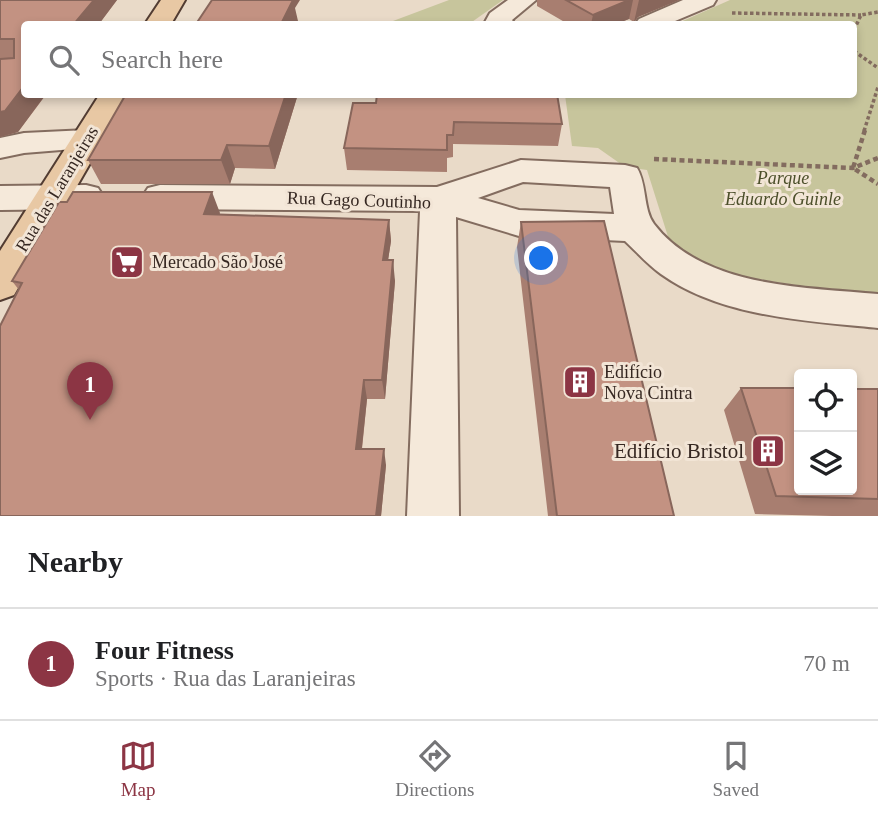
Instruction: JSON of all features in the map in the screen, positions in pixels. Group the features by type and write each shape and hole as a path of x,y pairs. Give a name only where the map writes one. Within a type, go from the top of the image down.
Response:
{"main road":[{"path":"160,21 173,0"},
{"name":"Rua das Laranjeiras","path":"0,284 113,98"}],"street":[{"path":"498,21 524,0"},
{"path":"655,21 704,0"},
{"path":"0,148 24,143 87,140"},
{"path":"439,199 522,172 625,176 635,228 675,264 705,281 757,294 878,311"},
{"name":"Rua Gago Coutinho","path":"0,198 439,199 433,516"},
{"path":"439,199 519,223 635,228"}],"path":[{"path":"729,13 861,15 878,12"},
{"path":"857,22 861,15"},
{"path":"857,54 878,68"},
{"path":"853,168 878,87"},
{"path":"650,159 853,168 878,158"},
{"path":"853,168 878,184"}],"green space":[{"path":"449,0 503,0 473,21 393,21"},
{"name":"Parque Eduardo Guinle","path":"730,0 878,0 878,294 840,292 719,273 696,262 670,243 647,170 625,167 598,148 572,146 565,98 857,98 857,21 683,21"}],"building":[{"path":"0,0 94,0 76,21 21,21 21,90 5,111 0,112 0,59 14,58 14,39 0,39"},
{"path":"212,0 293,0 282,21 198,21"},
{"path":"566,0 629,0 593,15"},
{"path":"124,98 285,98 269,146 227,145 221,160 88,160"},
{"path":"377,98 558,98 562,124 454,122 453,135 447,135 447,150 344,148 353,103 376,103"},
{"path":"73,192 212,192 204,214 389,220 383,260 393,260 382,380 364,380 356,449 384,449 376,516 0,516 0,326 22,283 12,281 59,202 67,202"},
{"name":"Edifício Nova Cintra","path":"604,221 674,516 557,516 521,222"},
{"path":"741,388 794,388 794,495 857,495 857,389 878,389 878,499 776,496"}],"place":[{"name":"Mercado São José","path":"127,262"},
{"name":"Edifício Nova Cintra","path":"580,382"},
{"name":"Four Fitness","path":"90,420"},
{"name":"Edifício Bristol","path":"768,451"}]}
